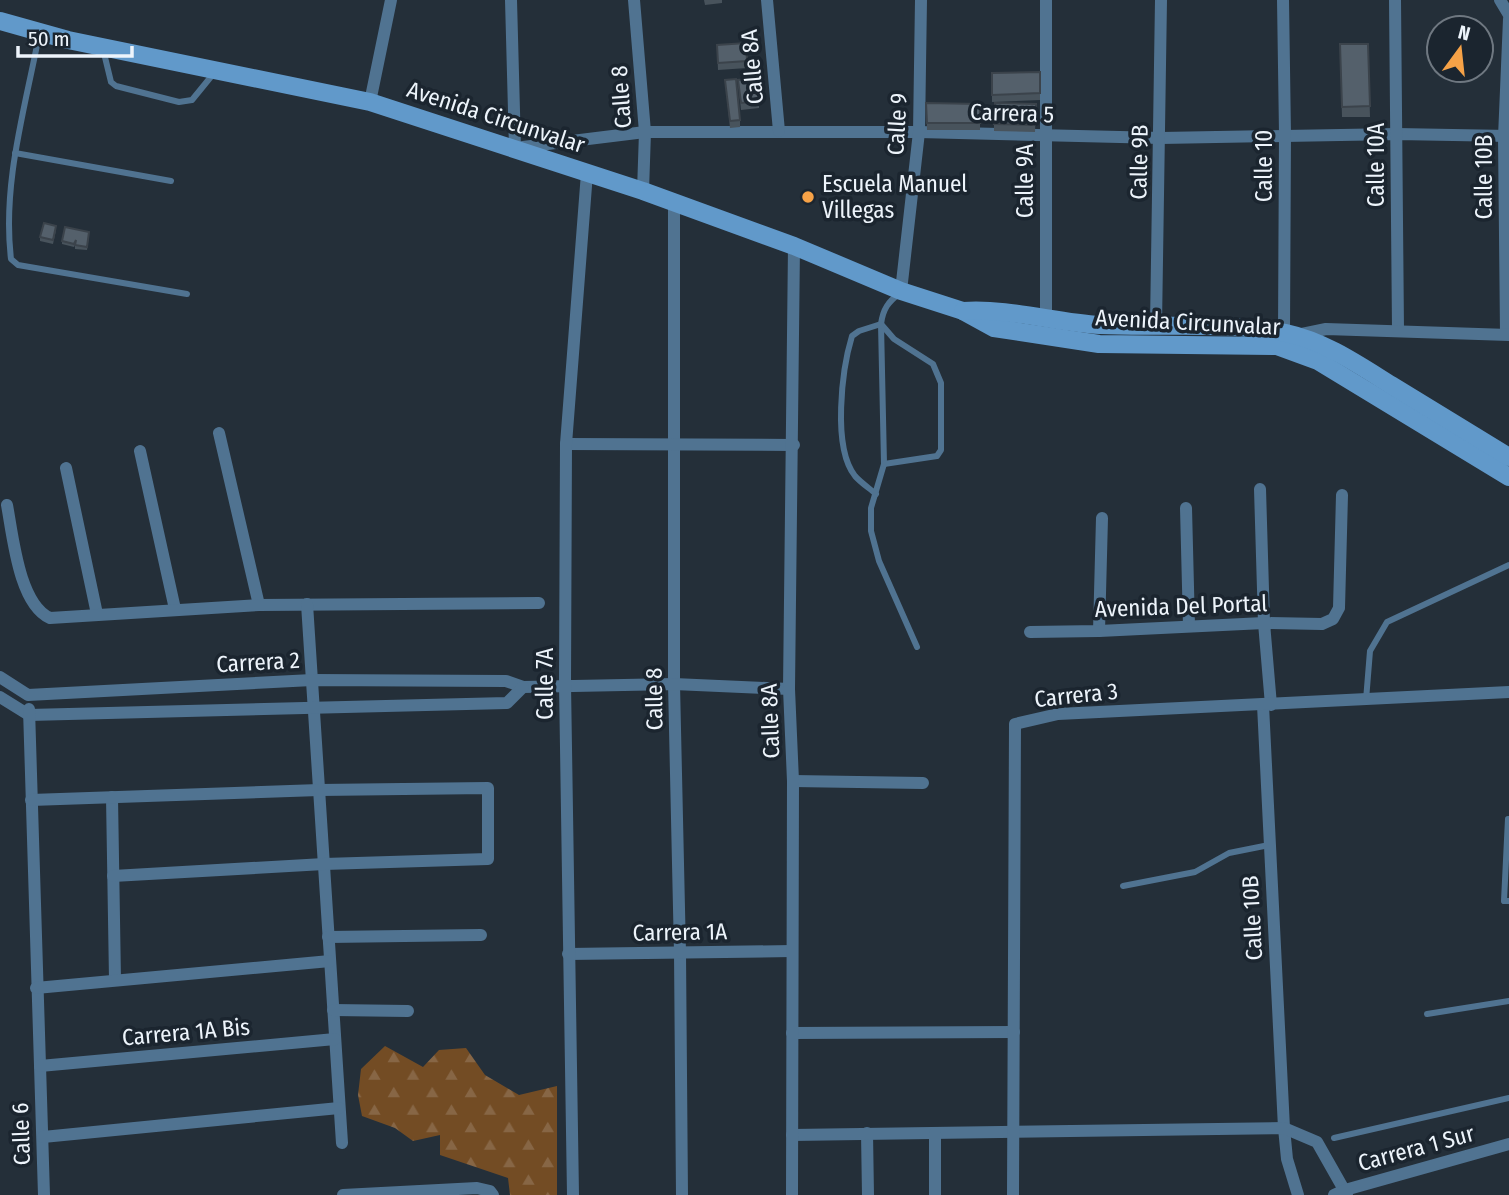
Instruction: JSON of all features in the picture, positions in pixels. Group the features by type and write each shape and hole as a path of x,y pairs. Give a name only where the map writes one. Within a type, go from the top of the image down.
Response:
{"main road":[{"name":"Avenida Circunvalar","path":"0,21 103,47 370,102 674,202 794,246 901,291 962,312 994,328 1099,344 1277,346 1318,361 1509,477"},
{"name":"Avenida Circunvalar","path":"962,312 992,310 1099,325 1236,328 1290,334 1330,349 1359,365 1509,457"}],"street":[{"path":"370,102 391,0"},
{"path":"511,0 515,148"},
{"name":"Calle 8","path":"634,0 645,132 643,191"},
{"name":"Calle 8A","path":"767,0 779,131"},
{"name":"Calle 9","path":"901,291 919,132 921,0"},
{"name":"Calle 9A","path":"1046,0 1046,319"},
{"name":"Calle 9B","path":"1156,326 1161,138 1161,0"},
{"name":"Calle 10","path":"1283,0 1290,334"},
{"name":"Calle 10A","path":"1395,0 1398,330"},
{"path":"1500,0 1509,17"},
{"name":"Calle 10B","path":"1507,335 1506,137 1509,17"},
{"name":"Carrera 5","path":"515,148 645,132 919,132 1161,138 1285,134 1506,137"},
{"name":"Calle 7A","path":"573,1195 565,684 566,444 587,173"},
{"name":"Calle 8","path":"674,202 674,684 682,1195"},
{"name":"Calle 8A","path":"792,1195 793,781 789,689 794,445 794,246"},
{"path":"1290,334 1326,329 1507,335"},
{"path":"219,433 259,605"},
{"path":"566,444 794,445"},
{"path":"139,451 175,609"},
{"path":"66,468 97,614"},
{"name":"Calle 10B","path":"1260,489 1269,845 1284,1128 1287,1159 1298,1195"},
{"name":"Avenida Del Portal","path":"1030,632 1264,623 1322,624 1333,619 1339,608 1342,495"},
{"path":"7,505 20,569 35,607 50,618 259,605 539,603"},
{"path":"1186,508 1189,626"},
{"path":"1099,631 1102,518"},
{"path":"307,604 342,1143"},
{"path":"0,677 28,695"},
{"name":"Carrera 2","path":"28,695 312,680 506,681 523,687 565,684 674,684 789,689"},
{"name":"Carrera 2","path":"29,715 507,703 523,687"},
{"name":"Carrera 3","path":"1013,1195 1016,724 1058,713 1509,692"},
{"name":"Calle 6","path":"28,695 44,1195"},
{"path":"0,697 29,715"},
{"path":"793,781 923,783"},
{"path":"31,800 319,790 488,788 488,859 324,864 113,876"},
{"path":"112,797 115,980"},
{"path":"328,937 481,935"},
{"name":"Carrera 1A","path":"568,954 792,951"},
{"path":"36,988 330,961"},
{"path":"333,1010 408,1011"},
{"path":"792,1033 1014,1032"},
{"name":"Carrera 1A Bis","path":"40,1066 335,1039"},
{"path":"43,1137 339,1108"},
{"path":"792,1135 1284,1128 1317,1142 1342,1193"},
{"path":"867,1133 868,1195"},
{"path":"935,1133 935,1195"},
{"name":"Carrera 1 Sur","path":"1342,1193 1509,1144"},
{"path":"344,1195 477,1188 490,1191 493,1195"}],"lane":[{"path":"40,33 15,153 8,209 10,259 18,265 187,294"},
{"path":"103,47 110,82 116,86 178,102 192,100 217,71"},
{"path":"15,153 171,181"},
{"path":"901,291 890,300 883,311 881,324 884,464 872,508 871,531 879,561 917,647"},
{"path":"881,324 894,339 933,364 942,383 941,450 937,456 884,464"},
{"path":"876,494 855,475 846,456 842,429 844,377 852,336 881,324"},
{"path":"1366,700 1370,651 1387,622 1509,565"},
{"path":"1508,819 1504,901 1509,901"},
{"path":"1123,886 1195,873 1229,852 1269,845"},
{"path":"1427,1014 1509,1001"},
{"path":"1334,1138 1509,1098"}],"green space":[{"path":"385,1046 423,1067 439,1050 466,1048 485,1075 519,1095 557,1086 557,1195 510,1195 508,1178 440,1155 440,1135 413,1141 395,1128 362,1116 358,1095 361,1069"}],"building":[{"path":"746,43 747,61 718,63 717,45"},
{"path":"1340,44 1368,44 1370,106 1342,107"},
{"path":"1040,72 1040,93 992,95 992,73"},
{"path":"756,78 759,101 741,103 738,80"},
{"path":"736,79 740,120 730,121 725,80"},
{"path":"926,103 980,104 980,123 927,123"},
{"path":"995,103 1036,104 1035,125 994,124"},
{"path":"44,223 56,226 53,240 40,237"},
{"path":"65,227 89,232 87,247 75,245 76,240 74,244 62,241"}],"place":[{"name":"Escuela Manuel Villegas","path":"808,197"}]}
